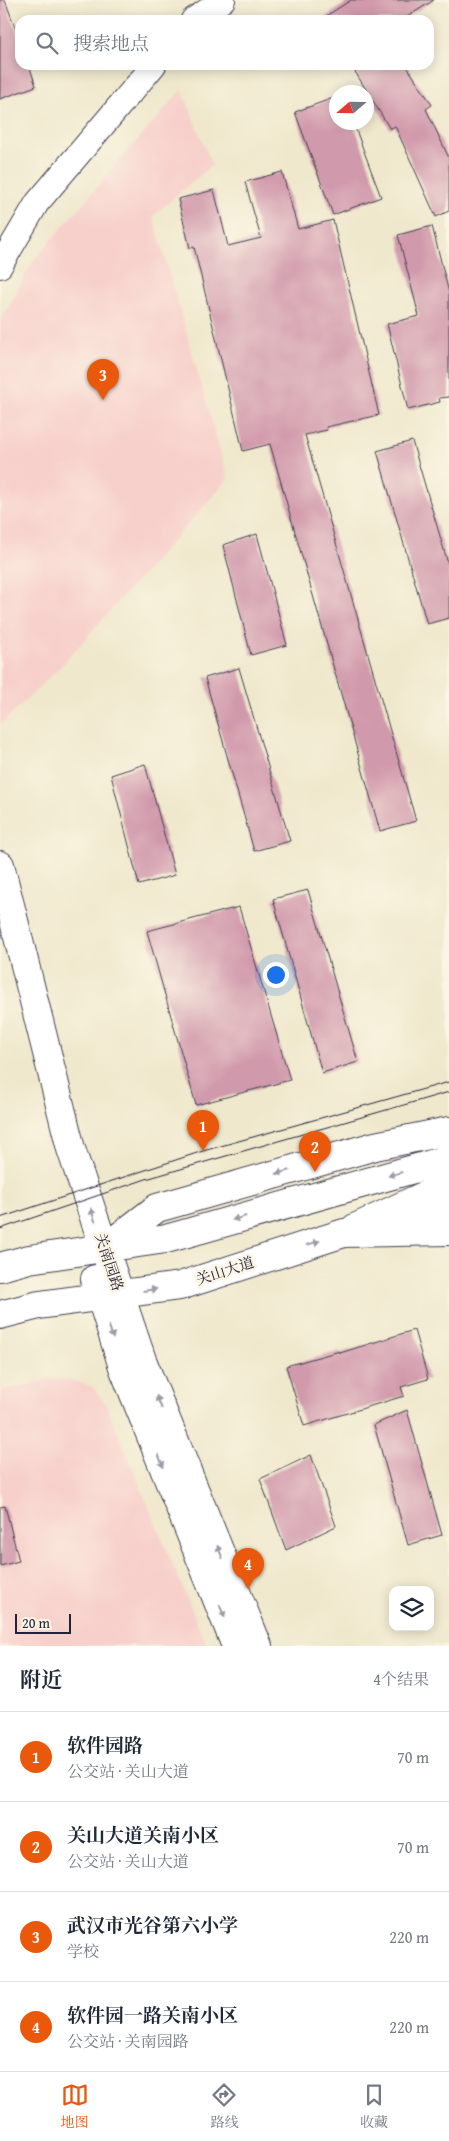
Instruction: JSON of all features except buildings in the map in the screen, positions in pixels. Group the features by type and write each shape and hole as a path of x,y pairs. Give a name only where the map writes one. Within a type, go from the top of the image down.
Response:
{"main road":[{"name":"关南园路","path":"0,865 95,1249 110,1296 122,1367 236,1646"},
{"name":"关南园路","path":"0,935 55,1154 95,1249"},
{"path":"375,1146 449,1113"},
{"path":"95,1249 157,1208 375,1146 449,1130"},
{"path":"0,1267 29,1259 166,1239 447,1168"},
{"path":"344,1233 447,1168"},
{"path":"344,1233 449,1210"},
{"name":"关山大道","path":"0,1315 39,1305 180,1286 344,1233 449,1231"},
{"name":"关南园路","path":"110,1296 142,1360 258,1646"}],"street":[{"path":"200,15 223,0"},
{"path":"0,266 37,203 150,70"}],"shaded area":[{"path":"182,89 212,165 153,216 228,479 60,667 0,725 0,322 34,260"},
{"path":"50,1379 71,1380 93,1387 106,1404 207,1646 0,1646 0,1391"}],"tram line":[{"path":"0,1218 203,1151 449,1082"},
{"path":"0,1229 146,1179 449,1092"}],"place":[{"name":"武汉市光谷第六小学","path":"103,400"},
{"name":"软件园路","path":"203,1151"},
{"name":"关山大道关南小区","path":"315,1172"},
{"name":"软件园一路关南小区","path":"248,1589"}]}
